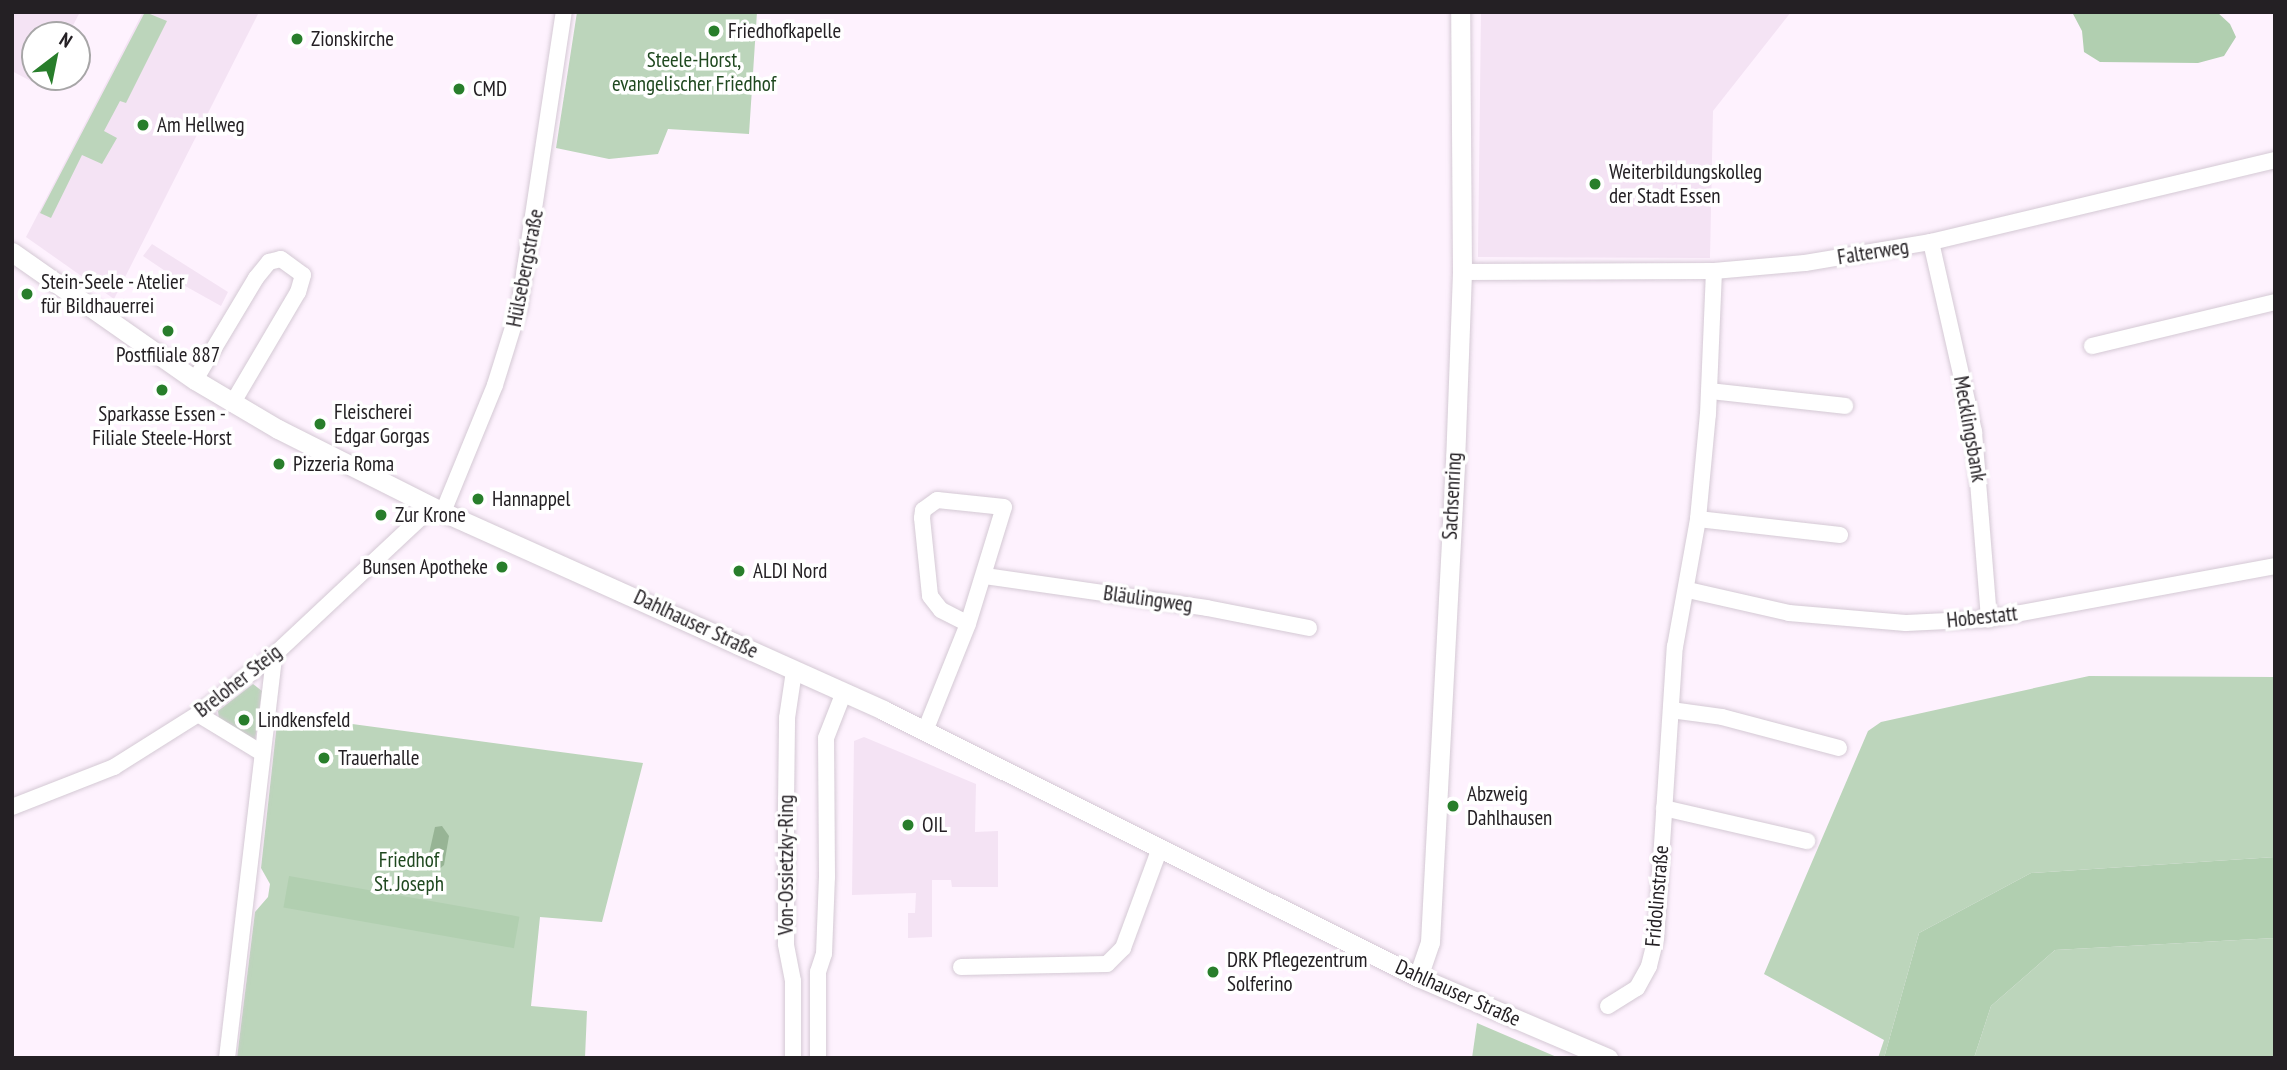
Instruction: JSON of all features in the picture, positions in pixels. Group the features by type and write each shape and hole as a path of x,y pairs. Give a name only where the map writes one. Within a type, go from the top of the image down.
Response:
{"street":[{"name":"Hülsebergstraße","path":"438,510 495,385 519,308 564,12"},
{"name":"Sachsenring","path":"1418,977 1430,942 1462,272 1460,12"},
{"name":"Falterweg","path":"1462,272 1714,271 1805,263 1931,242 2275,160"},
{"name":"Mecklingsbank","path":"1931,242 1973,432 1989,619"},
{"name":"Dahlhauser Straße","path":"12,252 232,404 438,510 629,592 844,692 1418,977 1608,1058"},
{"path":"195,380 256,278 269,262 281,259 303,275 298,292 232,404"},
{"name":"Fridolinstraße","path":"1608,1006 1637,988 1649,966 1656,937 1675,647 1688,590 1698,519 1710,391 1714,271"},
{"path":"2092,345 2275,302"},
{"path":"1710,391 1845,405"},
{"path":"925,731 968,624 985,576 1004,507 937,500 929,503 922,518 930,596 941,610 968,624"},
{"name":"Breloher Steig","path":"12,807 114,767 198,714 274,655 438,510"},
{"path":"1698,519 1840,535"},
{"name":"Hobestatt","path":"1688,590 1789,613 1906,623 1989,619 2275,566"},
{"name":"Bläulingweg","path":"985,576 1207,608 1309,628"},
{"path":"227,1058 274,655"},
{"name":"Von-Ossietzky-Ring","path":"793,1058 793,981 786,944 786,806 787,718 794,671"},
{"name":"Von-Ossietzky-Ring","path":"818,1058 818,972 824,954 827,877 826,737 844,692"},
{"path":"1671,710 1722,717 1839,748"},
{"path":"198,714 262,753"},
{"path":"1664,808 1807,841"},
{"path":"961,967 1107,964 1123,948 1160,848"}],"shaded area":[{"path":"12,12 80,12 75,21 21,21 21,76 12,71"},
{"name":"Am Hellweg","path":"143,12 259,12 114,299 26,237"},
{"name":"Weiterbildungskolleg der Stadt Essen","path":"1481,12 1791,12 1713,111 1710,258 1478,257"},
{"path":"2072,12 2217,12 2230,24 2236,37 2224,56 2198,63 2100,62 2084,52 2082,31"},
{"path":"152,244 228,292 221,306 178,282 182,273 177,279 143,256"},
{"path":"864,737 976,784 975,832 998,831 998,887 952,887 951,880 932,880 932,937 908,938 908,913 915,913 916,893 852,895 854,741"},
{"path":"442,826 449,836 444,865 437,871 429,866 428,858 435,827"},
{"path":"2275,857 2275,938 2055,950 1991,1006 1974,1058 1884,1058 1919,933 2031,873"},
{"path":"289,876 519,917 514,948 283,908"}],"green space":[{"path":"145,12 167,21 126,103 120,101 104,131 117,138 102,164 82,155 51,218 40,213"},
{"name":"Steele-Horst, evangelischer Friedhof","path":"577,12 757,12 749,134 668,129 658,154 609,159 556,148"},
{"path":"2089,676 2275,677 2275,857 2031,873 1919,933 1884,1058 1878,1058 1884,1040 1764,974 1868,731 1881,722"},
{"path":"253,684 262,691 255,740 219,719 218,711"},
{"name":"Friedhof St. Joseph","path":"278,714 643,763 602,922 540,917 531,1006 587,1011 585,1058 237,1058 255,912 268,897 270,884 261,868"},
{"path":"2275,938 2275,1058 1974,1058 1991,1006 2055,950"},
{"path":"1477,1023 1559,1058 1472,1058"}],"place":[{"name":"Friedhofkapelle","path":"714,31"},
{"name":"Zionskirche","path":"297,39"},
{"name":"CMD","path":"459,89"},
{"name":"Am Hellweg","path":"143,125"},
{"name":"Weiterbildungskolleg der Stadt Essen","path":"1595,184"},
{"name":"Stein-Seele - Atelier für Bildhauerrei","path":"27,294"},
{"name":"Postfiliale 887","path":"168,331"},
{"name":"Sparkasse Essen - Filiale Steele-Horst","path":"162,390"},
{"name":"Fleischerei Edgar Gorgas","path":"320,424"},
{"name":"Pizzeria Roma","path":"279,464"},
{"name":"Hannappel","path":"478,499"},
{"name":"Zur Krone","path":"381,515"},
{"name":"Bunsen Apotheke","path":"502,567"},
{"name":"ALDI Nord","path":"739,571"},
{"name":"Lindkensfeld","path":"244,720"},
{"name":"Trauerhalle","path":"324,758"},
{"name":"Abzweig Dahlhausen","path":"1453,806"},
{"name":"OIL","path":"908,825"},
{"name":"DRK Pflegezentrum Solferino","path":"1213,972"}]}
